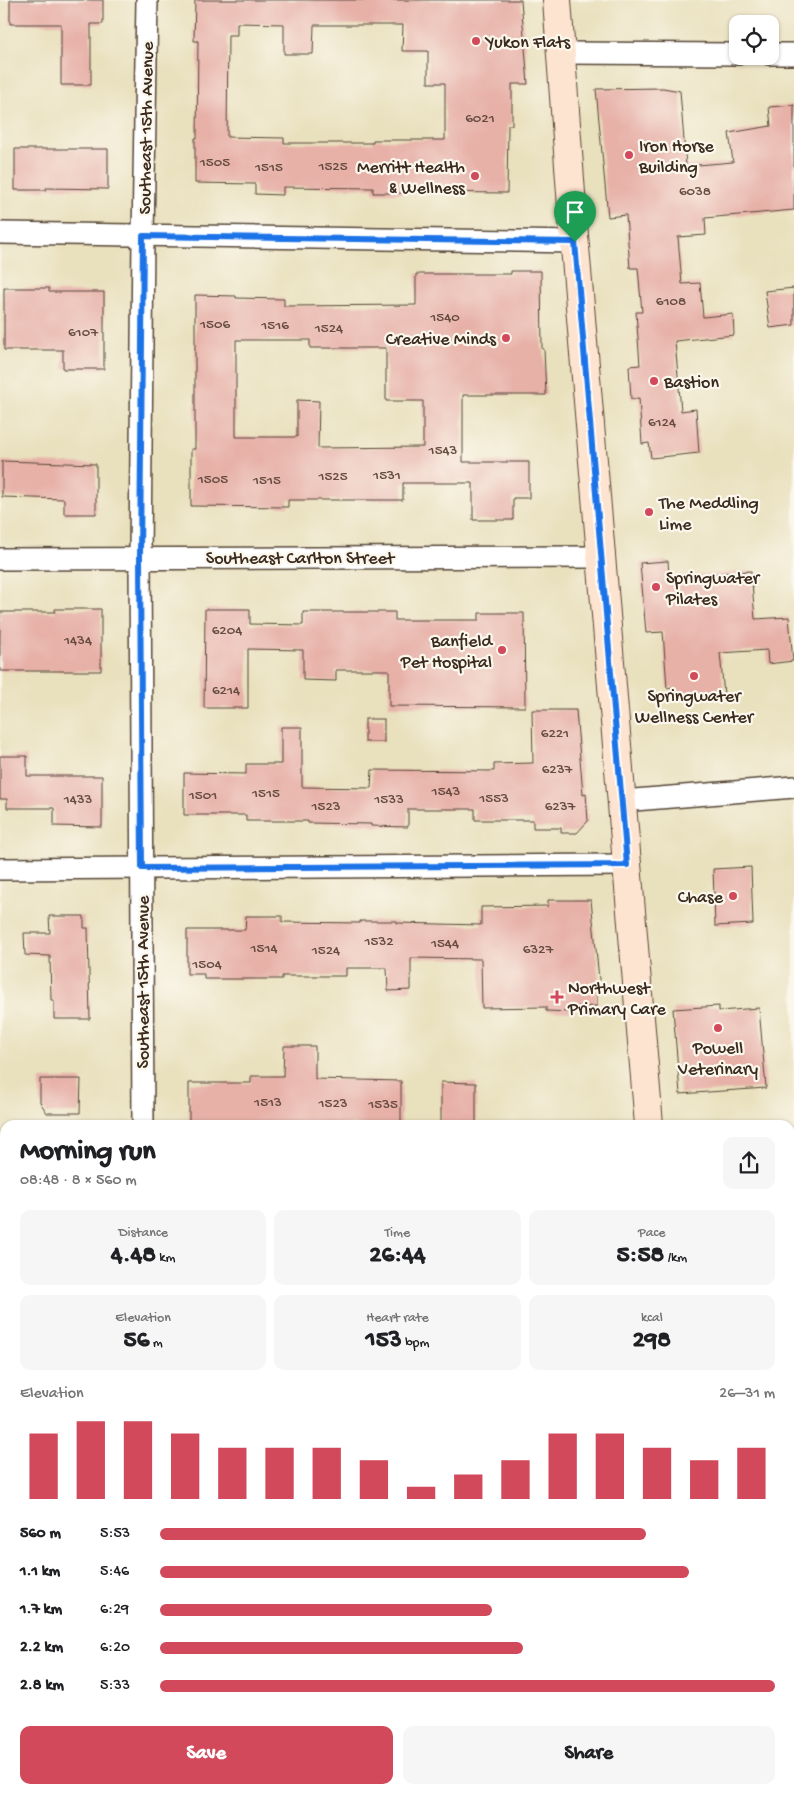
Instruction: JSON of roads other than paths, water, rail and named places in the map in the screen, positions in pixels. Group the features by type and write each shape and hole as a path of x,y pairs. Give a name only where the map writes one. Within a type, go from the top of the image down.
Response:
{"main road":[{"path":"557,0 575,242 649,1120"}],"street":[{"name":"Southeast 15th Avenue","path":"144,1120 140,557 147,0"},
{"path":"561,53 729,54"},
{"path":"779,54 794,54"},
{"path":"0,233 575,242"},
{"name":"Southeast Carlton Street","path":"0,558 601,557"},
{"path":"622,801 794,787"},
{"path":"0,869 627,865"}],"place":[{"name":"Yukon Flats","path":"476,41"},
{"name":"Iron Horse Building","path":"629,155"},
{"name":"Merritt Health & Wellness","path":"475,176"},
{"name":"Creative Minds","path":"506,338"},
{"name":"Bastion","path":"654,381"},
{"name":"The Meddling Lime","path":"649,512"},
{"name":"Springwater Pilates","path":"656,587"},
{"name":"Banfield Pet Hospital","path":"502,650"},
{"name":"Springwater Wellness Center","path":"694,676"},
{"name":"Chase","path":"733,896"},
{"name":"Northwest Primary Care","path":"557,997"},
{"name":"Powell Veterinary","path":"718,1028"}]}
